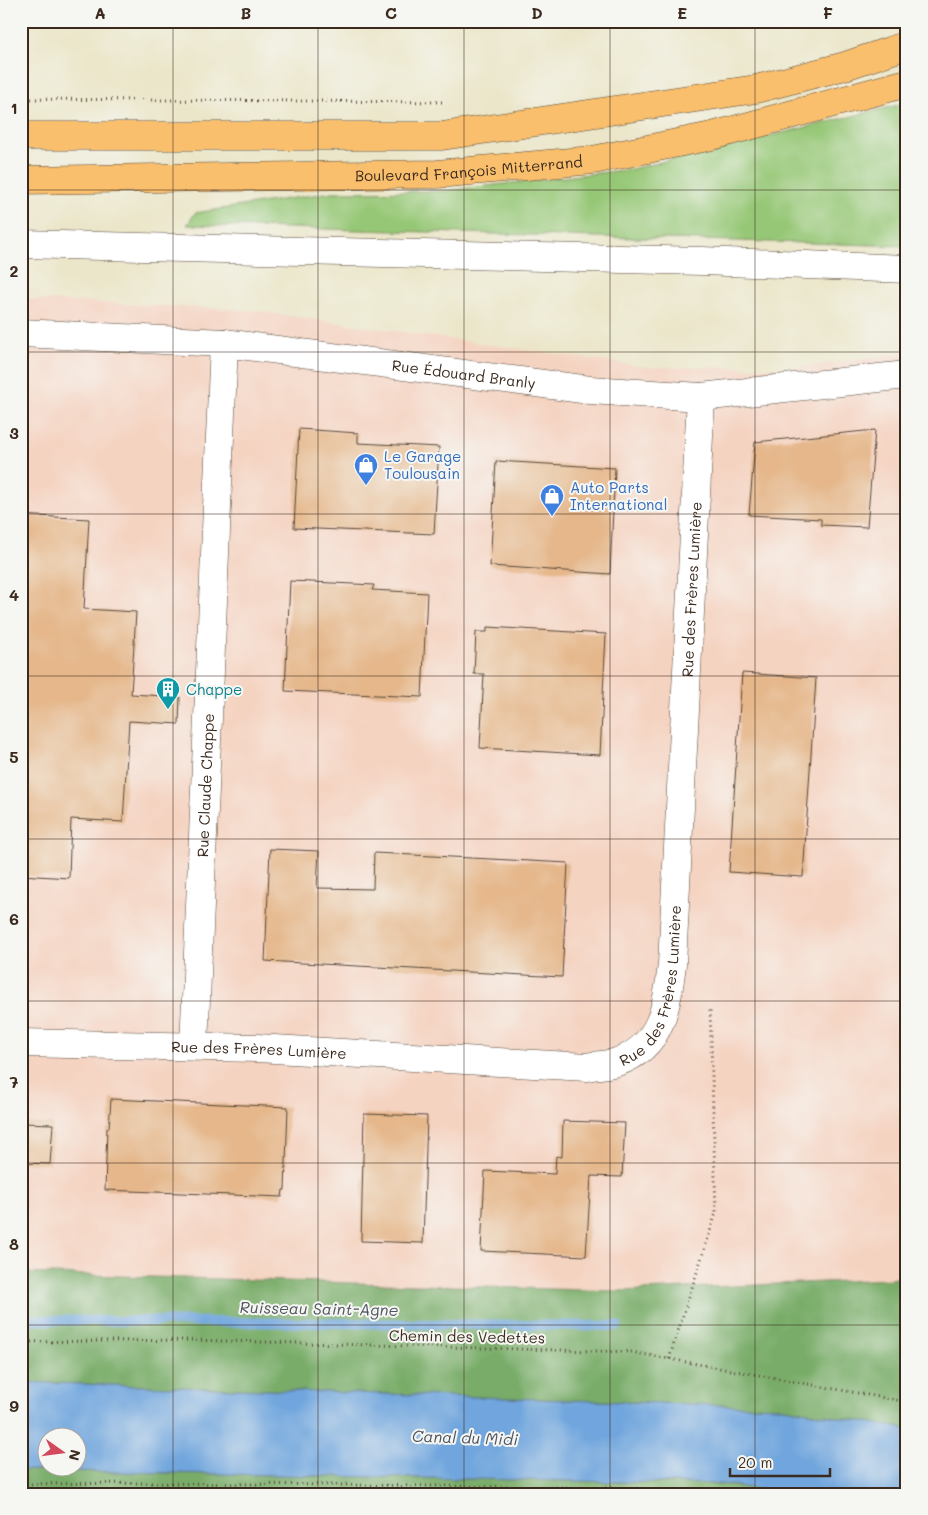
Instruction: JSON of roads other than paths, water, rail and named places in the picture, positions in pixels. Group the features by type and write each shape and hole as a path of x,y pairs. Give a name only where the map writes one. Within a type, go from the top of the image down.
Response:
{"main road":[{"path":"21,136 442,136 756,89 845,66 907,45"},
{"name":"Boulevard François Mitterrand","path":"21,180 437,174 593,160 712,136 907,83"}],"street":[{"path":"21,244 722,261 907,268"},
{"name":"Rue Édouard Branly","path":"21,333 224,343 590,390 701,398 907,375"},
{"name":"Rue Claude Chappe","path":"194,1046 224,343"},
{"name":"Rue des Frères Lumière","path":"21,1043 194,1046 587,1067 617,1062 636,1052 655,1034 666,1008 672,964 701,398"}],"water":[{"name":"Canal du Midi","path":"21,1382 778,1407 907,1429 907,1494 797,1494 722,1484 88,1471 88,1428 38,1428 38,1470 21,1470"}],"waterway":[{"name":"Ruisseau Saint-Agne","path":"21,1320 617,1326"}],"place":[{"name":"Le Garage Toulousain","path":"366,486"},
{"name":"Auto Parts International","path":"552,517"},
{"name":"Chappe","path":"168,710"}]}
